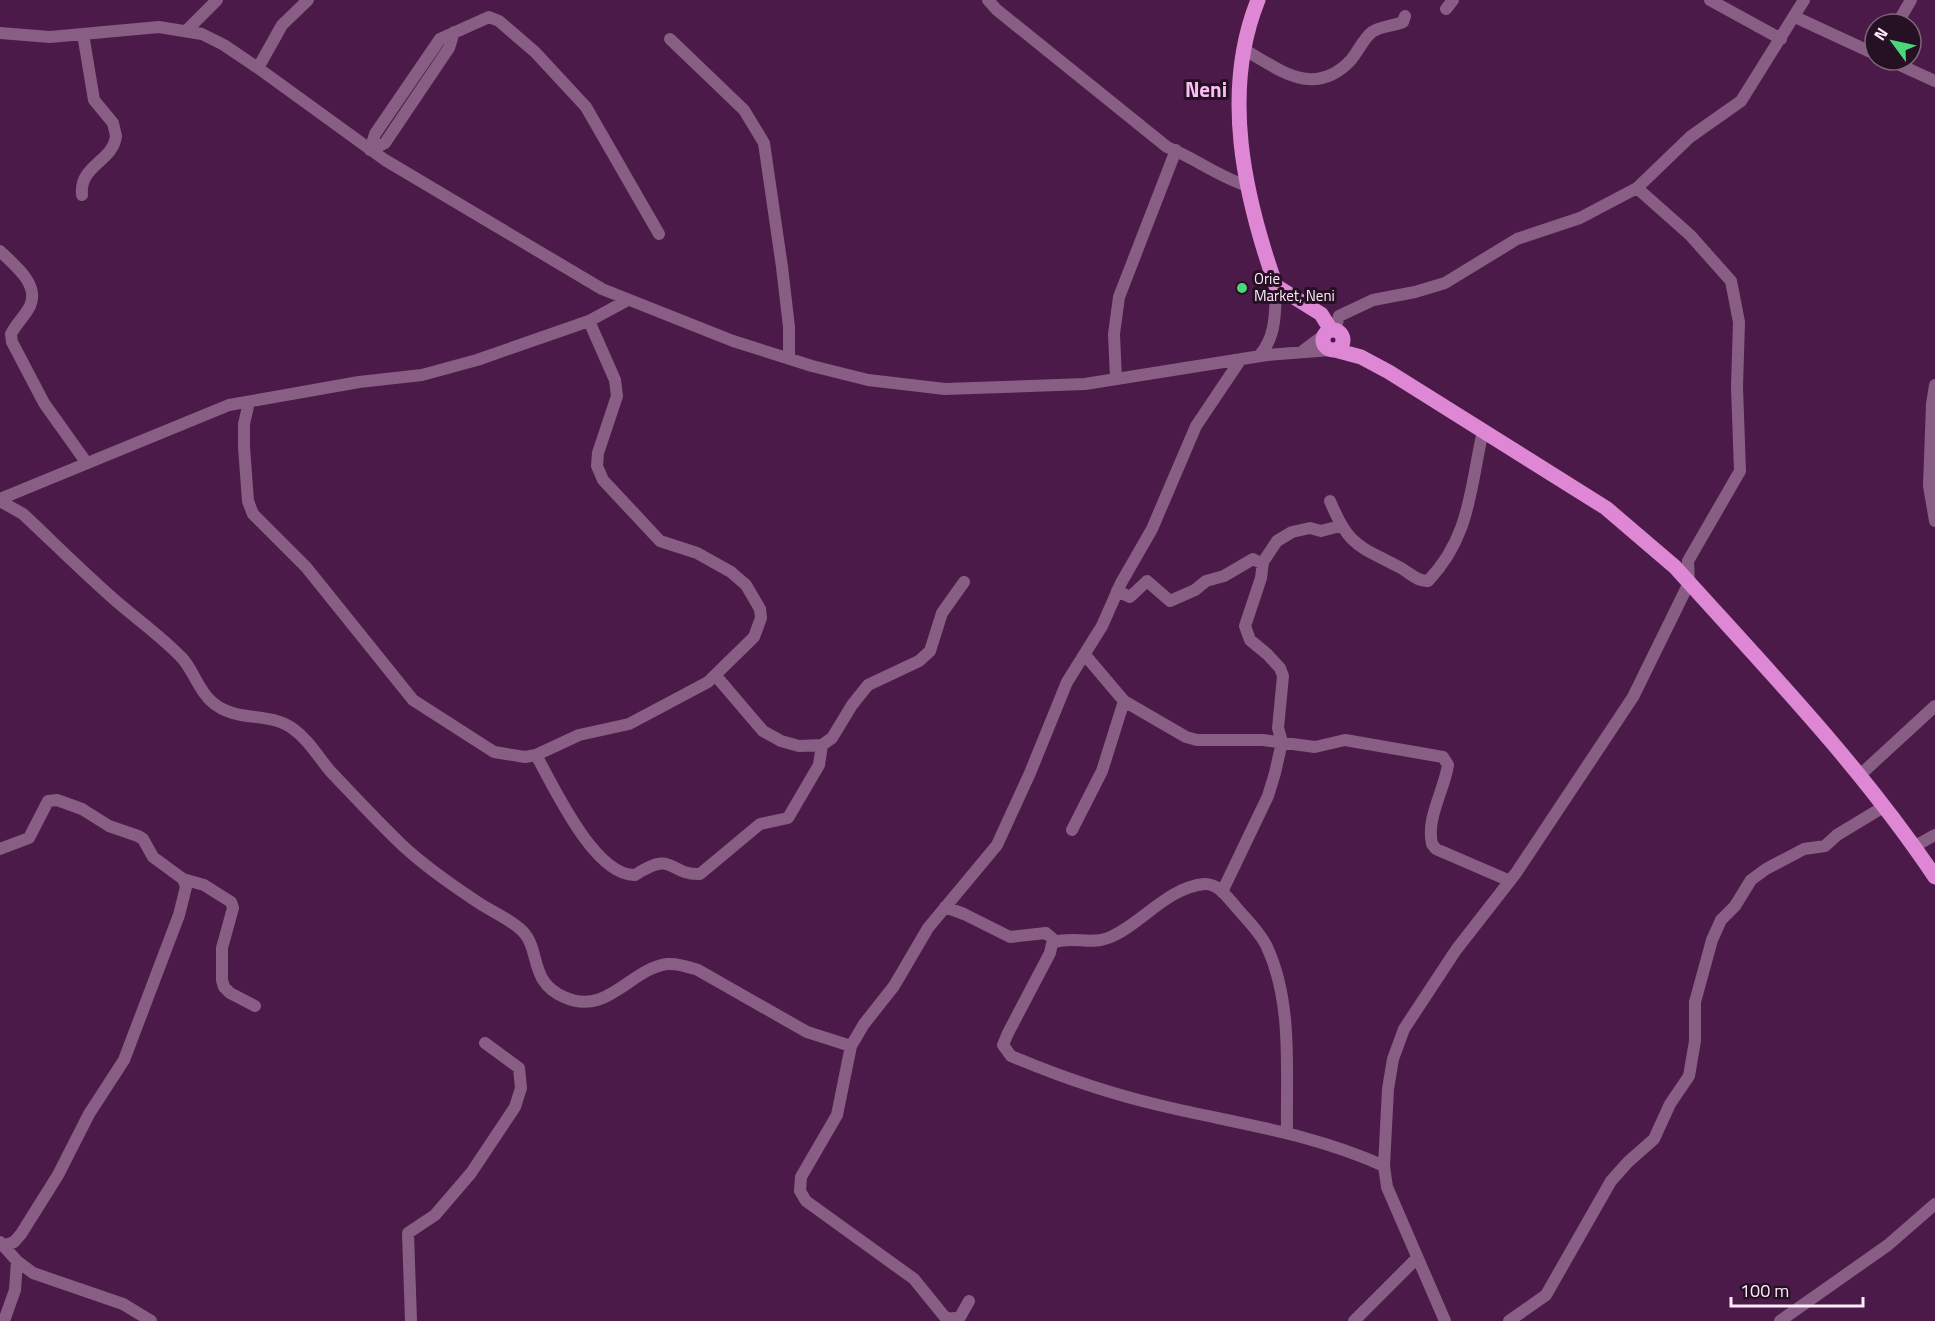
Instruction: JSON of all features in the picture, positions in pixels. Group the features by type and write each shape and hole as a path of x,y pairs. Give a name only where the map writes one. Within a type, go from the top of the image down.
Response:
{"main road":[{"path":"1258,0 1243,49 1238,87 1239,116 1248,186 1276,286 1321,314 1333,339 1606,508 1646,540 1689,583 1860,775 1935,877"}],"street":[{"path":"187,30 217,0"},
{"path":"258,68 282,25 309,0"},
{"path":"988,0 1072,72 1167,147 1235,182 1248,186"},
{"path":"1710,0 1781,39"},
{"path":"0,33 50,37 159,27 187,30 224,45 370,150 438,193 626,301 789,359 868,380 918,387 1017,387 1085,384 1304,350 1333,339 1339,316 1362,303 1444,283 1517,239 1580,218 1637,188 1690,137 1741,101 1804,0"},
{"path":"1243,49 1292,76 1317,80 1340,70 1374,30 1403,22 1405,16"},
{"path":"370,150 385,143 449,48 454,32 489,17 498,21 548,65 586,107 658,234"},
{"path":"1795,17 1863,47"},
{"path":"82,195 81,188 87,173 113,148 116,136 113,123 94,100 83,34"},
{"path":"670,39 744,110 764,143 789,327 789,359"},
{"path":"1916,72 1935,81"},
{"path":"1116,379 1114,334 1119,297 1176,150"},
{"path":"1445,1321 1416,1259 1387,1187 1383,1166 1393,1059 1404,1029 1456,950 1510,881 1622,716 1689,583 1688,561 1740,471 1737,387 1739,322 1731,280 1690,235 1637,188"},
{"path":"0,250 31,285 30,306 11,334 12,342 44,403 86,462"},
{"path":"1259,356 1270,339 1275,318 1276,286"},
{"path":"0,500 86,462 229,405 359,382 422,375 477,360 589,321 626,301"},
{"path":"249,402 244,424 245,458 248,501 253,514 306,567 413,700 494,752 525,757 536,755 579,735 629,724 716,676 754,638 761,618 759,609 746,585 731,572 697,554 660,541 603,480 597,466 598,453 617,396 615,380 589,321"},
{"path":"969,1301 960,1317 950,1319 944,1316 914,1280 802,1196 801,1177 837,1115 851,1046 864,1024 894,986 928,928 997,845 1030,773 1067,682 1085,656 1117,591 1152,529 1196,426 1241,359"},
{"path":"1935,385 1932,404 1929,486 1935,521"},
{"path":"1330,501 1340,526 1361,548 1401,567 1418,579 1428,580 1449,555 1467,516 1483,431"},
{"path":"0,500 23,514 182,658 212,702 235,716 273,719 290,727 303,737 330,770 402,846 473,900 506,918 522,930 531,946 541,980 564,998 580,1002 598,1000 650,970 667,964 680,965 706,974 807,1032 851,1046"},
{"path":"1222,891 1268,796 1282,742 1278,729 1282,676 1280,668 1250,640 1245,626 1245,617 1261,578 1263,564 1277,542 1292,532 1310,528 1321,531 1340,526"},
{"path":"1117,591 1130,597 1147,581 1170,601 1195,591 1216,576 1224,576 1246,561 1253,559 1263,564"},
{"path":"716,676 763,731 781,741 799,746 822,745 832,738 852,705 868,685 919,661 930,651 942,613 964,582"},
{"path":"1085,656 1124,701 1174,731 1197,740 1263,740 1315,747 1345,740 1443,758 1448,765 1446,783 1431,821 1432,844 1436,849 1510,881"},
{"path":"1072,830 1102,771 1124,701"},
{"path":"1860,775 1935,706"},
{"path":"536,755 578,830 593,848 620,871 634,875 660,862 700,874 760,824 788,818 819,765 822,745"},
{"path":"0,849 30,838 48,801 57,800 82,809 110,826 143,839 157,861 183,879 204,885 231,902 233,908 222,948 222,980 224,987 230,993 255,1006"},
{"path":"1509,1321 1546,1295 1611,1181 1654,1139 1671,1104 1689,1076 1695,1041 1695,1002 1712,940 1721,920 1736,906 1751,880 1766,869 1804,849 1825,846 1837,835 1885,806"},
{"path":"1914,846 1935,835"},
{"path":"2,1244 14,1242 28,1224 73,1149 89,1114 124,1060 185,896 183,879"},
{"path":"1055,942 1068,940 1097,942 1111,937 1146,912 1193,887 1206,884 1222,891 1266,946 1280,986 1286,1036 1287,1132"},
{"path":"945,907 964,914 1010,938 1046,933 1055,942"},
{"path":"1055,942 1008,1033 1004,1045 1011,1056 1100,1091 1287,1132 1353,1153 1383,1166"},
{"path":"411,1321 408,1233 435,1215 449,1201 515,1107 521,1088 519,1068 485,1043"},
{"path":"1780,1321 1888,1245 1935,1204"},
{"path":"2,1244 17,1261 45,1278 123,1304 152,1321"},
{"path":"1354,1321 1416,1259"},
{"path":"4,1321 15,1290 17,1261"}],"place":[{"name":"Orie Market, Neni","path":"1242,288"}],"district":[{"name":"Neni","path":"1206,90"}]}
